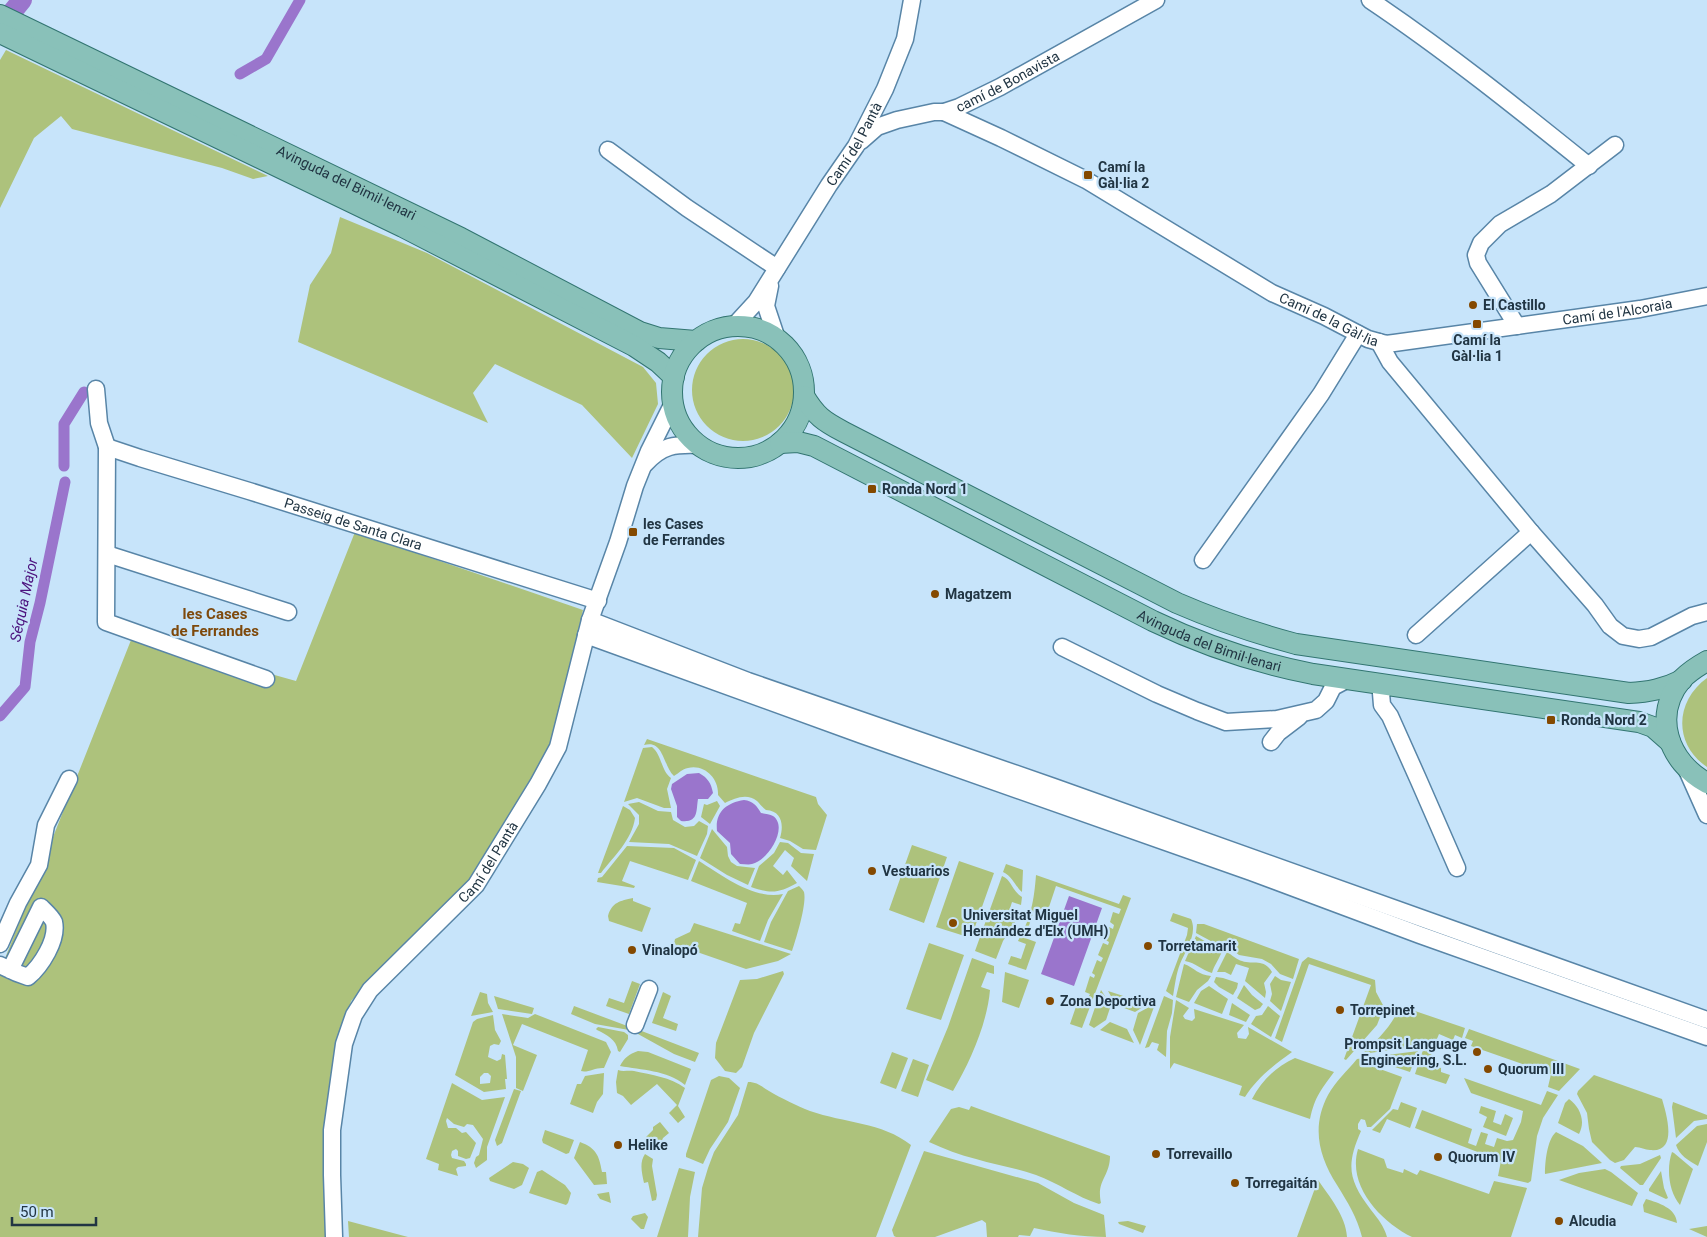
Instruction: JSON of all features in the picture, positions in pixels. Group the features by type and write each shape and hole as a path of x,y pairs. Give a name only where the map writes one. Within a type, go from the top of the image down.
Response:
{"main road":[{"name":"Avinguda del Bimil·lenari","path":"0,15 132,87 634,346 658,362 674,376"},
{"name":"Avinguda del Bimil·lenari","path":"0,33 132,87 462,238 640,332 659,338 696,341"},
{"path":"733,327 752,328 777,339 787,348 797,363 803,380 804,396 801,412 795,426 780,443 762,454 744,458 719,456 699,446 682,427 674,412 673,403 674,376 681,358 696,341 707,334 733,327"},
{"name":"Avinguda del Bimil·lenari","path":"804,396 813,412 828,424 1177,603 1247,630 1296,644 1629,693 1653,691 1682,680"},
{"name":"Avinguda del Bimil·lenari","path":"780,443 798,442 814,446 1153,621 1188,638 1217,648 1272,665 1348,679 1639,722 1653,727 1670,742"},
{"path":"1707,661 1682,680 1670,700 1667,715 1670,742 1676,756 1695,776 1707,782"}],"street":[{"name":"Camí del Pantà","path":"733,327 756,302 829,185 856,146 885,88 905,39 912,0"},
{"name":"camí de Bonavista","path":"856,146 877,127 897,120 934,112 944,112 1000,87 1156,0"},
{"path":"1370,0 1514,105 1589,166"},
{"name":"Camí de la Gàl·lia","path":"944,112 1086,180 1272,292 1378,342 1390,362 1595,605 1610,626 1623,636 1639,639 1651,637 1692,616 1706,616"},
{"path":"1517,326 1478,263 1476,255 1481,243 1500,224 1551,194 1615,145"},
{"path":"608,150 774,273"},
{"name":"Camí del Pantà","path":"774,273 766,306 777,339"},
{"name":"Camí de l'Alcoraia","path":"1378,342 1394,343 1640,309 1707,296"},
{"path":"1203,560 1321,394 1358,334"},
{"path":"96,389 99,423 107,447 106,622 266,678"},
{"name":"Camí del Pantà","path":"334,1237 332,1130 344,1044 354,1015 370,990 476,885 538,784 558,746 588,628 642,467 673,403"},
{"path":"642,467 664,448 675,445 699,446"},
{"name":"Passeig de Santa Clara","path":"107,447 598,601"},
{"path":"1416,635 1532,532"},
{"path":"107,554 288,612"},
{"path":"588,628 757,684 1054,788 1707,1020"},
{"path":"588,628 862,735 1242,869 1420,935 1707,1037"},
{"path":"1062,647 1157,694 1226,722 1277,719 1316,710 1326,701 1333,687 1348,679"},
{"path":"1388,685 1381,693 1382,705 1390,716 1412,763 1457,868"},
{"path":"1270,742 1278,733 1305,713"},
{"path":"1686,768 1707,815"},
{"path":"0,944 18,903 39,865 46,825 69,779"},
{"path":"635,1025 649,988"}],"green space":[{"path":"6,50 268,176 253,179 222,168 72,129 61,116 34,138 0,208 0,60"},
{"path":"340,217 427,253 643,367 656,383 658,404 632,458 582,405 495,364 473,393 488,423 298,342 310,285 331,253"},
{"path":"743,339 763,343 779,354 790,370 794,390 790,410 779,426 763,437 743,441 723,437 707,426 696,410 692,390 696,370 707,354 723,343"},
{"path":"355,532 583,610 553,742 466,887 351,1001 335,1078 331,1237 0,1237 0,971 133,635 296,681"},
{"path":"1707,678 1707,767 1696,758 1688,747 1682,722 1689,698 1696,687"},
{"path":"647,739 816,797 818,804 827,815 816,850 803,849 790,841 780,838 782,824 779,816 766,810 757,801 749,797 741,797 725,803 718,795 718,789 713,778 700,768 688,768 674,776 656,746 651,744 644,745"},
{"path":"652,747 671,778 667,789 671,808 664,808 637,798 624,802 643,748"},
{"path":"717,801 720,806 710,824 701,817 704,804 707,805"},
{"path":"639,802 658,811 671,812 673,820 685,827 694,826 699,821 708,826 707,834 697,856 669,844 629,842 639,824 639,815 628,804"},
{"path":"623,806 630,810 635,818 633,826 622,847 601,873 598,873"},
{"path":"712,829 727,847 731,862 737,866 755,868 748,885 727,875 700,858"},
{"path":"780,842 788,843 801,853 814,854 807,881 791,866 794,858 785,850 773,866 783,875 787,870 797,883 785,889 775,891 764,891 751,887 759,866 774,853"},
{"path":"912,845 947,857 924,923 889,910"},
{"path":"627,846 674,848 696,860 688,880 630,861 622,881 635,886 634,888 597,882 598,878 602,877"},
{"path":"699,861 728,880 750,890 772,895 783,894 768,920 760,941 732,931 735,923 740,924 747,903 691,881"},
{"path":"959,861 994,873 971,938 936,927"},
{"path":"1006,864 1023,870 1022,892 1009,876 1003,872"},
{"path":"1036,875 1119,904 1123,895 1131,898 1082,1028 1070,1024 1079,998 1087,1000 1090,994 1085,992 1090,976 1094,978 1095,975 1092,973 1097,960 1101,962 1103,958 1098,955 1103,943 1108,945 1109,942 1104,939 1109,927 1113,929 1114,925 1110,922 1113,912 1119,914 1121,909 1056,886 1048,910 1034,910 1025,938 1036,942 1026,970 1008,964 1011,956 1021,959 1026,944 1018,941 1031,909"},
{"path":"1002,876 1008,880 1022,897 1021,905 1012,902 1007,918 1015,922 1003,941 996,959 975,951"},
{"path":"799,886 804,892 805,897 801,922 792,951 764,942 771,922 788,891"},
{"path":"633,898 633,901 651,908 642,932 609,921 608,916 614,905 620,901"},
{"path":"1173,913 1191,919 1193,931 1179,968 1173,996 1166,991 1188,928 1170,921"},
{"path":"694,923 791,954 778,961 746,969 674,944 675,939 690,932"},
{"path":"1197,924 1204,924 1299,959 1293,979 1280,974 1271,964 1262,959 1239,955 1230,948 1220,946 1196,933"},
{"path":"1196,936 1222,951 1212,973 1185,961"},
{"path":"929,943 964,955 941,1020 906,1009"},
{"path":"1227,952 1236,959 1262,963 1269,968 1272,972 1264,983 1265,998 1245,981 1249,968 1236,964 1231,975 1225,972 1217,972"},
{"path":"1308,957 1375,980 1376,992 1384,1007 1377,1025 1346,1060 1344,1059 1371,985 1309,964 1282,1042 1275,1038 1302,962"},
{"path":"972,958 994,966 994,974 987,972 981,987 990,990 985,1016 966,1068 953,1091 926,1080 948,1027"},
{"path":"1184,964 1211,976 1197,990 1189,1002 1176,997"},
{"path":"783,971 784,974 754,1033 742,1067 736,1073 725,1071 715,1058 716,1043 740,980 757,979"},
{"path":"1005,972 1029,980 1019,1008 1002,1002"},
{"path":"1275,976 1281,980 1291,982 1281,1011 1270,1001 1272,994 1270,984"},
{"path":"1216,977 1238,983 1233,995 1214,982"},
{"path":"632,981 640,984 629,1014 606,1006 609,998 624,1003"},
{"path":"1244,985 1263,1004 1260,1008 1255,1010 1237,998"},
{"path":"1209,986 1228,999 1222,1014 1194,1003 1201,991"},
{"path":"1101,990 1111,1005 1106,1020 1094,1028 1089,1025"},
{"path":"1108,991 1148,1004 1135,1012 1116,1005"},
{"path":"480,992 487,994 488,1003 493,1012 471,1016"},
{"path":"663,992 671,996 663,1018 678,1024 676,1031 652,1023"},
{"path":"494,996 534,1008 532,1014 498,1009"},
{"path":"1164,996 1173,1000 1167,1031 1166,1057 1157,1050 1159,1044 1152,1042 1149,1047 1145,1048"},
{"path":"1176,1000 1189,1008 1183,1016 1185,1019 1192,1021 1195,1018 1194,1009 1244,1025 1237,1033 1238,1038 1246,1039 1249,1034 1248,1027 1292,1052 1260,1078 1245,1097 1239,1095 1242,1086 1174,1063 1170,1069 1170,1037"},
{"path":"1232,1003 1250,1015 1246,1022 1229,1015"},
{"path":"574,1006 630,1027 629,1030 595,1024 571,1014"},
{"path":"1151,1006 1154,1007 1140,1045 1133,1030 1138,1013"},
{"path":"1268,1006 1280,1016 1271,1037 1251,1024 1256,1016 1262,1015"},
{"path":"1415,1011 1465,1028 1462,1038 1455,1035 1453,1040 1439,1034 1434,1046 1422,1041 1420,1046 1362,1054 1386,1030 1397,1013"},
{"path":"502,1014 528,1018 535,1014 606,1042 611,1052 604,1068 581,1071 588,1050 522,1024 513,1045 537,1055 523,1091 516,1088 516,1057"},
{"path":"493,1015 495,1030 501,1041 499,1045 494,1044 490,1046 488,1057 497,1061 501,1059 502,1054 505,1055 506,1089 484,1092 455,1075 473,1022 477,1019","holes":["484,1073 488,1073 491,1076 490,1083 480,1084 480,1077"]},
{"path":"1110,1022 1127,1029 1134,1043 1100,1030"},
{"path":"598,1027 624,1032 628,1035 628,1039 620,1052 610,1038 596,1029"},
{"path":"1469,1029 1580,1069 1559,1091 1548,1087 1551,1074 1471,1046 1473,1041 1465,1038"},
{"path":"639,1030 699,1053 695,1062 674,1054 638,1034"},
{"path":"1424,1047 1433,1050 1428,1064 1441,1068 1441,1072 1450,1075 1446,1084 1415,1074"},
{"path":"638,1051 648,1052 691,1069 685,1085 662,1073 620,1066 627,1057"},
{"path":"1418,1051 1410,1072 1371,1059 1369,1065 1402,1077 1390,1109 1371,1127 1367,1127 1365,1120 1361,1119 1358,1124 1358,1129 1361,1131 1353,1153 1352,1172 1354,1181 1387,1237 1362,1237 1355,1217 1331,1174 1322,1153 1319,1142 1319,1130 1323,1107 1334,1085 1357,1059"},
{"path":"892,1052 908,1058 896,1089 880,1083"},
{"path":"1295,1058 1334,1072 1316,1099 1310,1119 1252,1099 1270,1075"},
{"path":"913,1059 929,1065 918,1097 901,1091"},
{"path":"618,1070 634,1071 661,1077 685,1088 678,1106 685,1117 678,1123 669,1113 677,1105 657,1084 631,1105 623,1096 617,1093"},
{"path":"604,1073 603,1094 597,1102 593,1113 570,1104 577,1084 581,1084 585,1076"},
{"path":"1594,1075 1662,1099 1668,1122 1668,1139 1665,1145 1659,1149 1650,1150 1635,1147 1624,1160 1615,1163 1610,1160 1592,1142 1587,1113 1577,1094"},
{"path":"719,1076 729,1078 740,1088 728,1122 710,1149 703,1164 686,1157 686,1154 711,1080"},
{"path":"1464,1078 1541,1105 1547,1091 1558,1095 1543,1118 1537,1136 1531,1181 1528,1183 1498,1176 1501,1161 1415,1128 1422,1110 1472,1129 1468,1143 1476,1146 1481,1132 1488,1134 1485,1144 1494,1147 1497,1138 1507,1141 1513,1140 1521,1122 1523,1111 1471,1093"},
{"path":"748,1082 759,1085 810,1111 875,1127 900,1137 911,1145 876,1237 698,1237 702,1188 708,1168 714,1152 738,1115"},
{"path":"452,1083 482,1100 505,1097 487,1147 487,1160 476,1168 474,1163 479,1155 483,1139 473,1125 467,1124 464,1127 454,1124 447,1118 448,1128 456,1128 462,1133 466,1132 476,1143 470,1158 466,1159 458,1156 456,1149 452,1151 452,1158 464,1161 466,1164 466,1166 456,1169 458,1176 438,1170 439,1164 426,1159"},
{"path":"514,1089 521,1091 502,1143 497,1146 495,1140"},
{"path":"1569,1099 1581,1115 1582,1124 1579,1134 1558,1123 1565,1103"},
{"path":"1401,1102 1417,1108 1410,1128 1387,1119 1380,1133 1372,1130 1393,1109 1398,1110"},
{"path":"1673,1102 1707,1115 1707,1119 1694,1121 1676,1138"},
{"path":"971,1106 1110,1156 1108,1169 1100,1189 1101,1203 1091,1201 1036,1175 964,1156 929,1142 951,1109 959,1107 969,1110"},
{"path":"1481,1106 1496,1111 1493,1122 1501,1125 1505,1114 1513,1118 1506,1136 1483,1127 1487,1117 1479,1113"},
{"path":"660,1122 669,1133 663,1138 660,1145 650,1144 646,1137 653,1130 653,1127"},
{"path":"1707,1124 1707,1142 1698,1166 1682,1155 1676,1145 1697,1126"},
{"path":"545,1130 574,1140 569,1153 566,1154 543,1143"},
{"path":"1556,1132 1583,1146 1602,1163 1545,1174 1550,1140"},
{"path":"580,1142 590,1147 596,1153 602,1172 606,1172 607,1184 594,1185 574,1158"},
{"path":"1358,1149 1384,1159 1387,1168 1403,1173 1404,1169 1417,1175 1420,1170 1489,1194 1494,1181 1527,1188 1511,1237 1412,1237 1389,1222 1369,1201 1357,1176"},
{"path":"924,1151 1038,1183 1074,1203 1104,1215 1106,1237 1034,1228 1030,1236 987,1237 986,1223 982,1220 935,1237 896,1237 892,1230"},
{"path":"1672,1152 1693,1169 1680,1205 1671,1187 1669,1166"},
{"path":"645,1154 653,1159 652,1166 657,1195 656,1200 652,1201 648,1182 644,1183 642,1172 642,1161"},
{"path":"1660,1155 1661,1158 1643,1185 1640,1185 1620,1168 1621,1166 1640,1164"},
{"path":"513,1162 523,1164 529,1168 522,1185 514,1189 490,1181 489,1178"},
{"path":"679,1168 695,1172 690,1197 688,1237 657,1237"},
{"path":"1605,1169 1638,1193 1632,1206 1559,1180 1579,1173"},
{"path":"542,1170 565,1185 571,1193 566,1205 529,1193 537,1172"},
{"path":"1661,1171 1668,1198 1666,1199 1649,1191"},
{"path":"1318,1180 1344,1221 1347,1237 1297,1237"},
{"path":"609,1192 611,1203 600,1199 597,1194"},
{"path":"1646,1199 1661,1204 1674,1213 1677,1223 1644,1212 1643,1205"},
{"path":"645,1213 648,1217 644,1229 641,1229 631,1219 633,1216"},
{"path":"348,1221 408,1237 349,1237"},
{"path":"1128,1221 1146,1226 1143,1233 1118,1222"},
{"path":"1707,1226 1707,1237 1689,1229"}],"shaded area":[{"path":"699,773 709,781 713,793 708,799 698,799 694,818 681,821 677,817 677,806 671,789 672,784 687,774"},
{"path":"744,800 754,804 761,813 773,816 779,828 778,835 770,850 758,862 752,864 740,864 731,854 730,843 717,831 718,819 723,810 732,803"},
{"path":"1069,896 1102,908 1074,986 1041,974"}],"waterway":[{"path":"0,27 22,0"},
{"name":"Séquia Major","path":"240,74 266,59 300,0"},
{"name":"Séquia Major","path":"64,466 64,424 84,392"},
{"name":"Séquia Major","path":"0,716 25,687 30,642 65,482"}],"place":[{"name":"Camí la Gàl·lia 2","path":"1088,175"},
{"name":"El Castillo","path":"1473,305"},
{"name":"Camí la Gàl·lia 1","path":"1477,324"},
{"name":"Ronda Nord 1","path":"872,489"},
{"name":"les Cases de Ferrandes","path":"633,532"},
{"name":"Magatzem","path":"935,594"},
{"name":"Ronda Nord 2","path":"1551,720"},
{"name":"Vestuarios","path":"872,871"},
{"name":"Universitat Miguel Hernández d'Elx (UMH)","path":"953,923"},
{"name":"Torretamarit","path":"1148,946"},
{"name":"Vinalopó","path":"632,950"},
{"name":"Zona Deportiva","path":"1050,1001"},
{"name":"Torrepinet","path":"1340,1010"},
{"name":"Prompsit Language Engineering, S.L.","path":"1477,1052"},
{"name":"Quorum III","path":"1488,1069"},
{"name":"Helike","path":"618,1145"},
{"name":"Torrevaillo","path":"1156,1154"},
{"name":"Quorum IV","path":"1438,1157"},
{"name":"Torregaitán","path":"1235,1183"},
{"name":"Alcudia","path":"1559,1221"}],"district":[{"name":"les Cases de Ferrandes","path":"215,622"}]}
